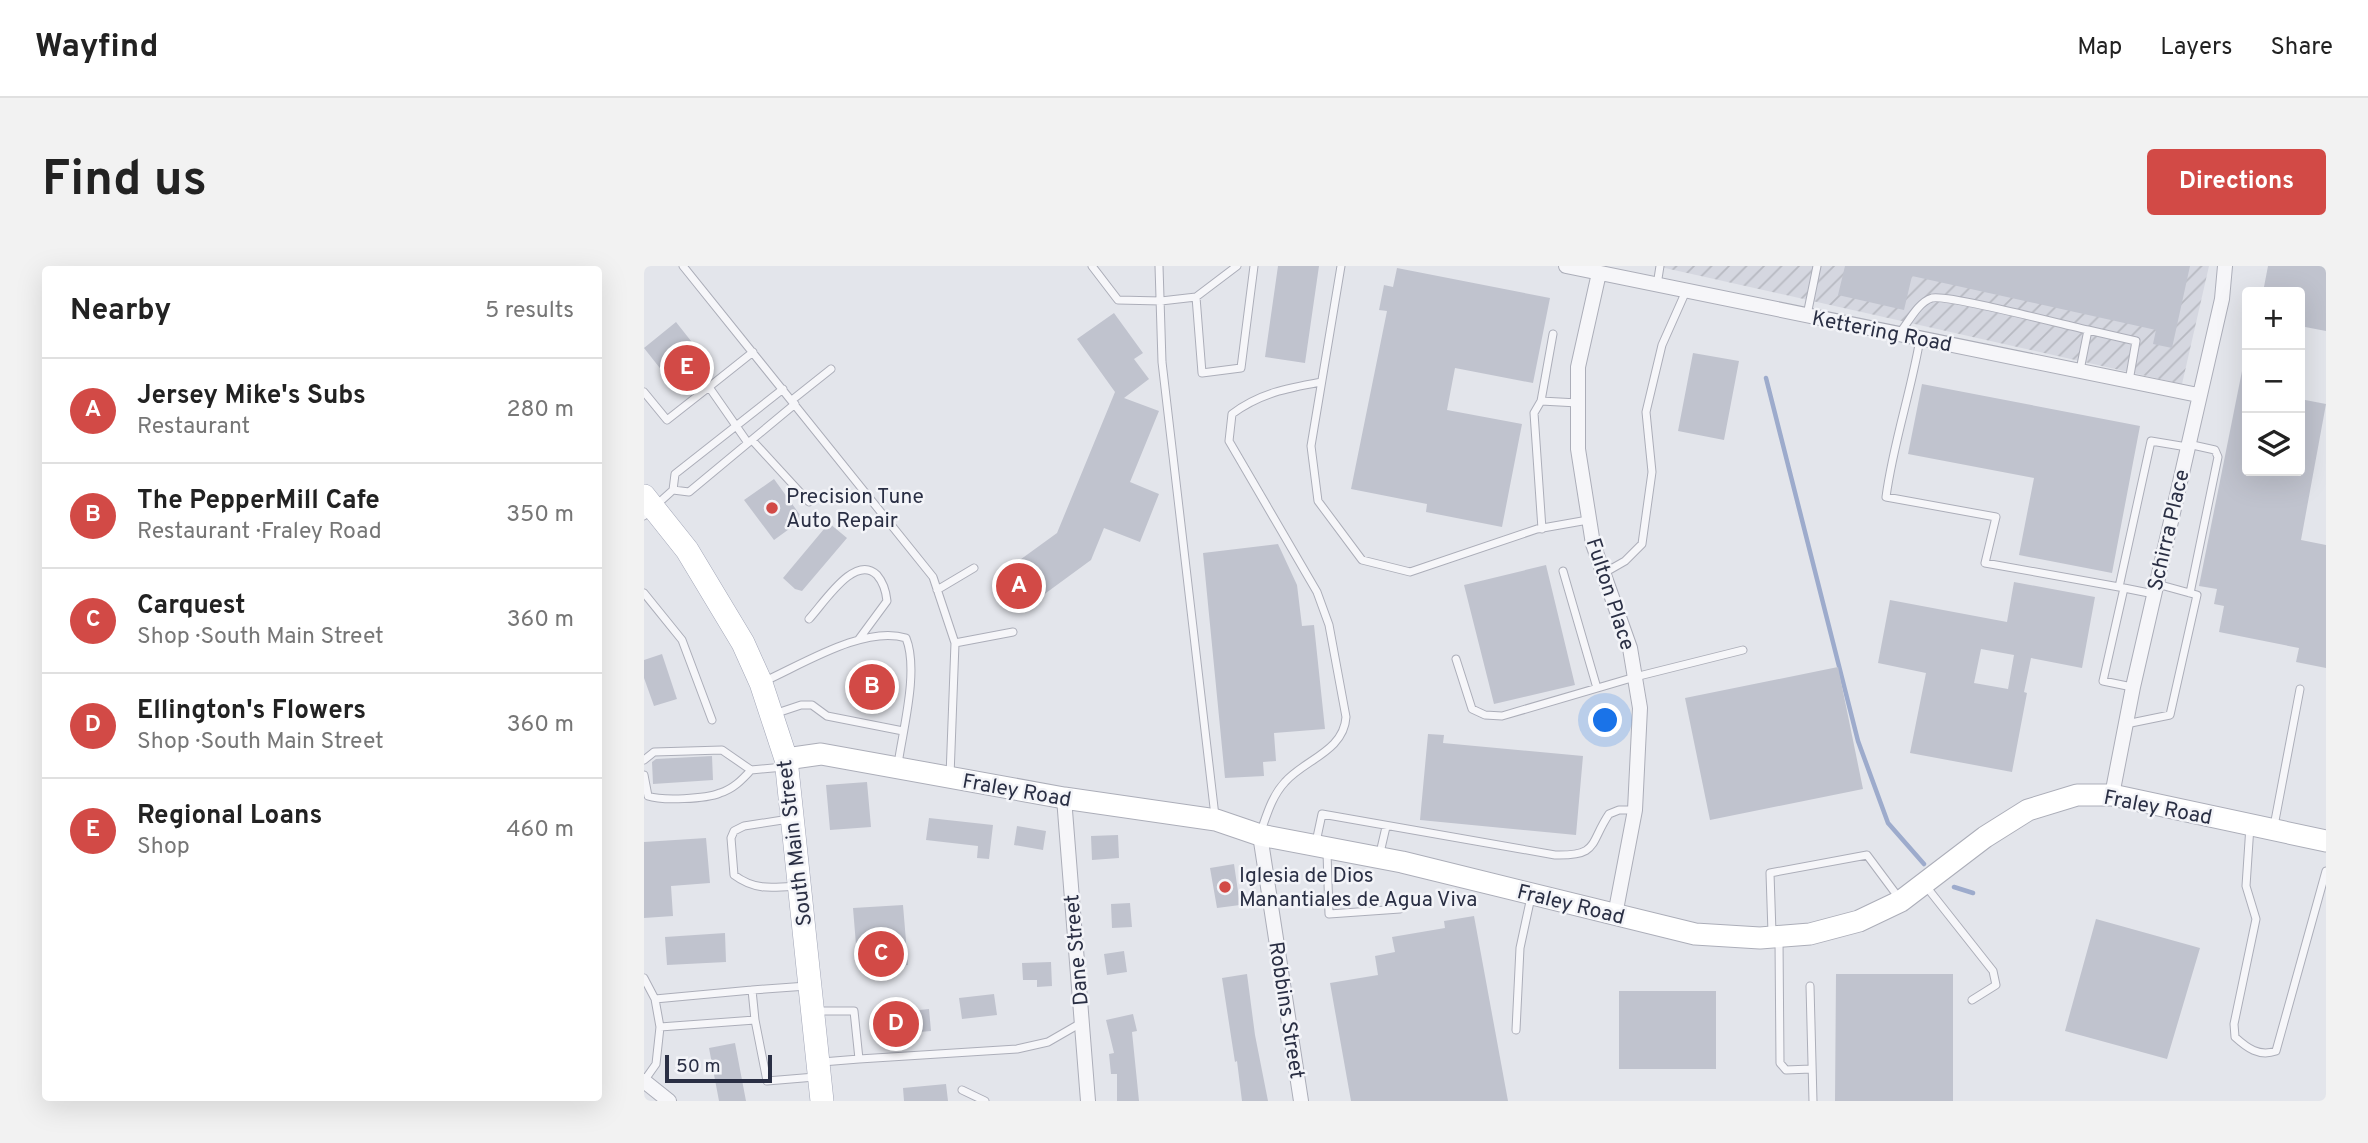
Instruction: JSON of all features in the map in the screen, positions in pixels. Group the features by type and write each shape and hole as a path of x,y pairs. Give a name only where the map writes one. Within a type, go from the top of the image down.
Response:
{"main road":[{"name":"South Main Street","path":"647,507 715,591 761,683 786,763 822,1101"}],"street":[{"name":"Kettering Road","path":"1566,266 1601,269 1657,285 2198,395"},
{"name":"Schirra Place","path":"2112,795 2133,687 2222,299 2225,266"},
{"name":"Fulton Place","path":"1601,269 1578,367 1578,449 1588,520 1630,648 1640,708 1635,810 1615,915"},
{"name":"Fraley Road","path":"786,763 821,754 1064,798 1216,820 1260,835 1378,857 1695,934 1776,936 1810,933 1859,920 1901,901 1985,836 2028,810 2077,794 2112,795 2326,841"},
{"name":"Dane Street","path":"1064,798 1088,1101"},
{"name":"Robbins Street","path":"1260,835 1301,1101"},
{"path":"644,1081 669,1101"}],"lane":[{"path":"683,266 933,578 956,643 950,778"},
{"path":"1092,266 1118,300 1161,301 1196,297 1237,266"},
{"path":"1158,266 1161,362 1216,820"},
{"path":"1196,297 1202,373 1241,368 1254,266"},
{"path":"1341,266 1311,446 1318,501 1362,560 1410,572 1542,528 1588,520"},
{"path":"1657,285 1660,266"},
{"path":"1807,315 1816,266"},
{"path":"1604,574 1625,561 1642,544 1652,472 1646,412 1662,345 1686,291"},
{"path":"1899,334 1924,302 1934,297 2136,341 2129,381"},
{"path":"2080,371 2088,330"},
{"path":"1542,528 1534,413 1541,401 1553,334"},
{"path":"1920,338 1913,380 1891,463 1886,497 1996,517 1985,563 2122,587 2197,595 2170,715 2125,725"},
{"path":"644,392 667,420 753,352"},
{"path":"647,507 673,490 689,492 831,369"},
{"path":"1260,835 1269,806 1285,781 1327,752 1345,726 1346,717 1329,625 1317,592 1229,441 1232,414 1261,396 1321,382"},
{"path":"709,387 736,426 809,502"},
{"path":"673,490 676,474 783,389"},
{"path":"1541,401 1578,404"},
{"path":"2133,687 2103,681 2151,441 2215,450 2218,457 2190,593"},
{"path":"809,619 852,571 863,567 871,570 880,578 887,601 859,640"},
{"path":"937,590 974,568"},
{"path":"1563,571 1597,688"},
{"path":"644,593 682,640 712,720"},
{"path":"956,643 1013,632"},
{"path":"761,683 859,640 892,634 906,638 910,649 909,694 898,768"},
{"path":"1455,659 1467,702 1472,709 1485,715 1502,716 1635,677 1743,650"},
{"path":"2274,830 2300,689"},
{"path":"771,715 801,705 812,705 827,716 903,731"},
{"path":"644,760 654,752 722,751 751,770"},
{"path":"644,775 648,796 662,799 717,795 742,780 751,770 786,763"},
{"path":"1400,909 1329,914 1321,847 1322,814 1555,856 1576,856 1587,852 1596,842 1609,814 1619,810 1635,810"},
{"path":"792,818 744,826 734,831 731,838 733,866 734,875 753,887 799,886"},
{"path":"2250,825 2246,887 2256,919 2234,1024 2235,1037 2248,1049 2266,1054 2276,1051 2326,871"},
{"path":"1378,857 1386,827"},
{"path":"1811,1069 1786,1070 1780,1063 1776,936 1770,873 1867,855 1901,901"},
{"path":"1925,884 1993,971 1996,985 1972,1000"},
{"path":"1516,1030 1520,948 1531,893"},
{"path":"644,978 655,999 660,1027 656,1064 644,1081"},
{"path":"655,999 810,985"},
{"path":"1810,986 1813,1101"},
{"path":"752,990 767,1081 859,1059 1017,1049 1048,1042 1082,1023"},
{"path":"812,1011 854,1011 859,1059"},
{"path":"660,1027 755,1020"},
{"path":"962,1090 985,1101"}],"shaded area":[{"path":"1656,266 2209,266 2182,384"}],"building":[{"path":"1278,266 1319,266 1305,363 1265,357"},
{"path":"1845,266 2190,266 2172,348 2153,344 2156,330 1912,276 1904,310 1838,295"},
{"path":"2268,266 2326,266 2326,331 2305,327 2305,287 2264,287"},
{"path":"1397,268 1550,298 1533,383 1455,368 1447,410 1522,424 1502,527 1426,512 1427,504 1351,489 1387,311 1379,310 1384,285 1393,287"},
{"path":"1114,313 1143,353 1134,359 1149,379 1124,398 1159,411 1130,482 1159,494 1140,542 1104,528 1091,560 1020,612 995,578 1057,533 1115,392 1077,339"},
{"path":"676,322 710,365 678,391 644,348"},
{"path":"1693,353 1739,361 1724,440 1678,431"},
{"path":"2242,371 2242,476 2305,476 2305,400 2326,404 2301,540 2326,545 2326,668 2296,662 2299,648 2219,632 2224,606 2214,604 2217,589 2199,586"},
{"path":"1922,384 2140,426 2112,573 2019,555 2034,478 1908,454"},
{"path":"774,479 803,519 774,540 744,500"},
{"path":"829,523 847,538 802,591 795,589 783,578"},
{"path":"1278,544 1297,585 1302,626 1314,625 1325,729 1274,733 1276,761 1263,762 1264,776 1225,778 1203,553"},
{"path":"1546,565 1575,685 1494,704 1464,585"},
{"path":"2014,582 2095,597 2082,668 2031,658 2012,772 1910,753 1926,673 1878,663 1890,600 2007,622","holes":["1981,649 2014,655 2008,689 1974,683"]},
{"path":"662,654 677,699 654,706 644,678 644,660"},
{"path":"882,662 895,690 859,706 847,678"},
{"path":"1838,667 1863,789 1710,820 1685,698"},
{"path":"1428,734 1444,735 1443,743 1583,756 1576,835 1420,820"},
{"path":"712,756 713,780 653,784 652,762 656,759"},
{"path":"867,782 871,827 830,830 826,785"},
{"path":"929,818 993,825 989,859 977,858 978,846 926,840"},
{"path":"1017,826 1046,831 1043,850 1014,845"},
{"path":"1118,835 1119,858 1092,860 1091,836"},
{"path":"706,838 710,883 671,886 673,916 644,918 644,842"},
{"name":"Iglesia de Dios Manantiales de Agua Viva","path":"1234,864 1240,905 1217,908 1210,868"},
{"path":"1130,903 1132,927 1112,928 1111,904"},
{"path":"903,905 908,965 858,969 853,908"},
{"path":"1474,916 1508,1101 1351,1101 1330,983 1378,975 1375,956 1395,952 1392,937 1445,928 1444,921"},
{"path":"2096,919 2200,948 2167,1059 2065,1031"},
{"path":"725,933 726,962 667,965 665,937"},
{"path":"1124,951 1127,972 1107,975 1104,954"},
{"path":"1051,962 1052,986 1037,987 1037,980 1023,980 1022,963"},
{"path":"1247,974 1268,1101 1242,1101 1237,1061 1235,1062 1222,978"},
{"path":"1836,974 1953,974 1953,1101 1835,1101"},
{"path":"1619,991 1716,991 1716,1069 1619,1069"},
{"path":"994,994 997,1015 962,1019 959,998"},
{"path":"929,1009 931,1031 873,1036 871,1015"},
{"path":"1133,1014 1137,1031 1132,1032 1139,1101 1117,1101 1117,1074 1111,1074 1109,1054 1114,1053 1106,1020"},
{"path":"735,1043 746,1101 719,1101 709,1048"},
{"path":"946,1084 948,1101 904,1101 903,1088"}],"waterway":[{"path":"1766,378 1858,741 1888,823 1924,864"},
{"path":"1954,887 1973,893"}],"place":[{"name":"Regional Loans","path":"687,368"},
{"name":"Precision Tune Auto Repair","path":"772,508"},
{"name":"Jersey Mike's Subs","path":"1019,586"},
{"name":"The PepperMill Cafe","path":"872,687"},
{"name":"Iglesia de Dios Manantiales de Agua Viva","path":"1225,887"},
{"name":"Carquest","path":"881,954"},
{"name":"Ellington's Flowers","path":"896,1024"}]}
